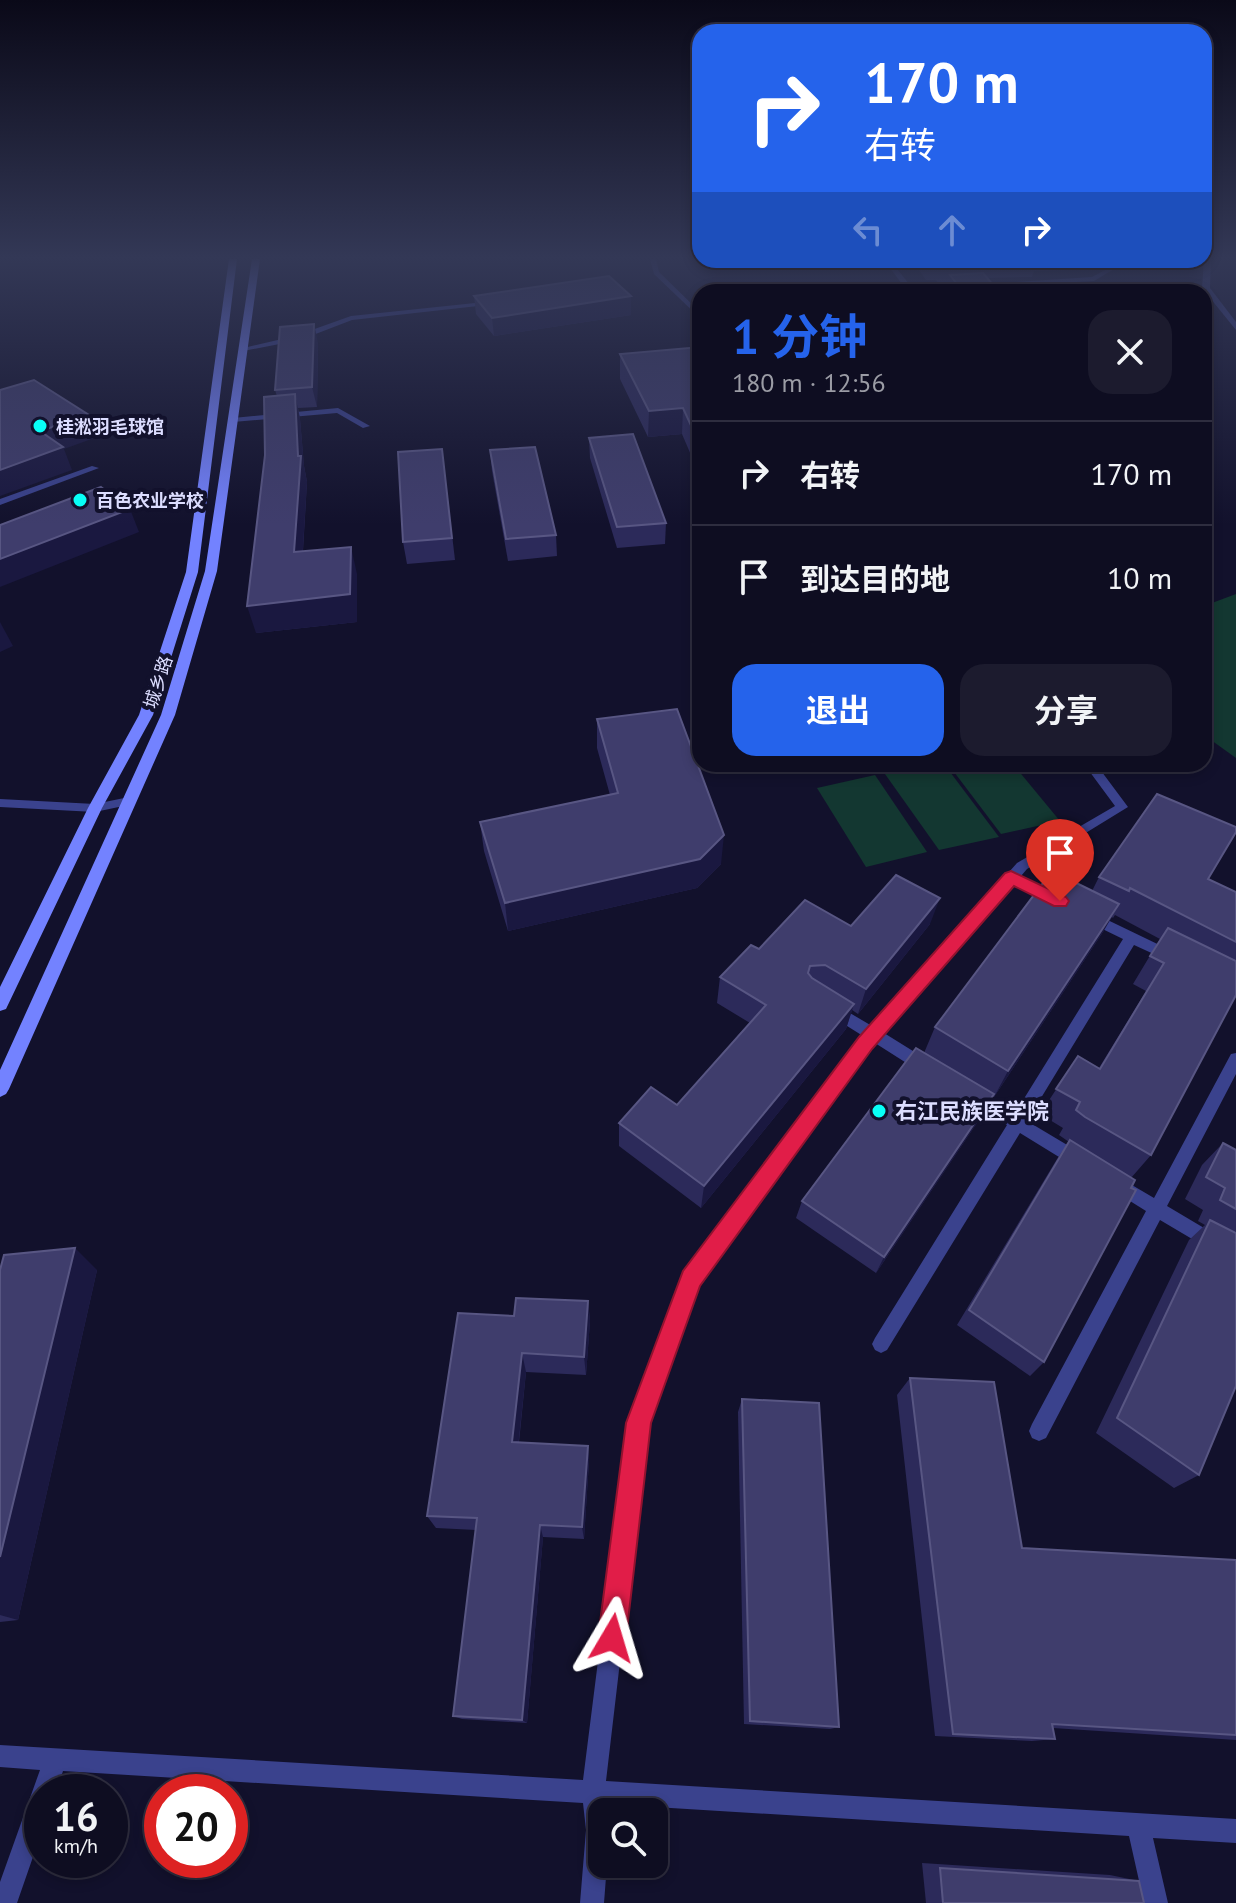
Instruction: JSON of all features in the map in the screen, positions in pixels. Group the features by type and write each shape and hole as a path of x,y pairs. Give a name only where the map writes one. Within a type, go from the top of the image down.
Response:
{"main road":[{"name":"城乡路","path":"0,1004 95,808 146,715 192,572 221,348"},
{"name":"城乡路","path":"0,1089 168,715 211,571 243,349"}],"lane":[{"path":"243,349 249,348"},
{"path":"233,420 338,410 366,426"},
{"path":"0,502 95,468"},
{"path":"592,1903 598,1830 593,1792 638,1423 691,1279 873,1035 1011,877 1022,866 1122,807 1096,772"},
{"path":"0,803 95,808 129,801"},
{"path":"1011,877 1184,963"},
{"path":"881,1344 1132,937"},
{"path":"824,1005 1236,1257"},
{"path":"1039,1431 1236,1059"},
{"path":"0,1756 1236,1831"},
{"path":"50,1774 55,1760"},
{"path":"1138,1825 1156,1903"},
{"path":"5,1903 24,1848"}],"green space":[{"path":"1236,594 1236,758 1212,741 1212,603"},
{"path":"950,772 999,837 939,850 885,774"},
{"path":"954,772 1020,772 1060,821 1001,834"},
{"path":"875,775 927,852 866,867 817,788"}],"building":[{"path":"278,348 313,348 312,387 275,390"},
{"path":"692,348 692,428 683,408 649,411 620,354"},
{"name":"桂淞羽毛球馆","path":"34,380 89,415 40,431 63,447 0,470 0,390"},
{"path":"295,394 298,456 301,456 294,552 351,547 350,594 247,606 265,455 264,397"},
{"path":"633,434 666,523 617,527 589,438"},
{"path":"535,447 556,535 506,539 490,450"},
{"path":"442,449 452,538 403,542 398,452"},
{"path":"101,487 130,509 0,559 0,525"},
{"path":"677,709 692,749 692,772 700,772 724,835 700,859 505,903 480,822 618,793 597,719"},
{"path":"1157,794 1236,827 1208,879 1236,892 1236,942 1130,888 1129,891 1099,877"},
{"path":"1052,871 1119,904 1008,1071 935,1027"},
{"path":"896,875 940,898 866,989 825,965 810,966 808,973 812,978 854,1004 704,1186 619,1123 651,1087 677,1105 766,1005 720,977 751,945 759,949 805,900 851,926"},
{"path":"1168,928 1236,961 1236,995 1151,1155 1085,1117 1076,1110 1080,1102 1056,1089 1078,1056 1100,1069 1164,963 1150,956"},
{"path":"916,1048 994,1094 884,1257 802,1201"},
{"path":"1070,1140 1135,1180 1131,1188 1136,1190 1044,1362 969,1310"},
{"path":"1223,1143 1236,1150 1236,1209 1220,1200 1225,1188 1206,1177"},
{"path":"1210,1220 1236,1233 1236,1386 1199,1475 1117,1418"},
{"path":"75,1248 0,1557 0,1270 4,1255"},
{"path":"516,1298 588,1301 584,1357 522,1353 512,1442 588,1446 582,1527 540,1525 522,1720 453,1716 477,1518 427,1516 458,1313 514,1316"},
{"path":"910,1378 994,1382 1022,1548 1236,1560 1236,1735 1052,1724 1055,1739 953,1734"},
{"path":"742,1399 819,1403 839,1727 750,1721"},
{"path":"940,1868 1139,1881 1144,1903 943,1903"}],"place":[{"name":"桂淞羽毛球馆","path":"40,426"},
{"name":"百色农业学校","path":"80,500"},
{"name":"右江民族医学院","path":"879,1111"}],"route":[{"path":"612,1638 638,1423 691,1279 866,1043 1011,877 1060,901"}]}
